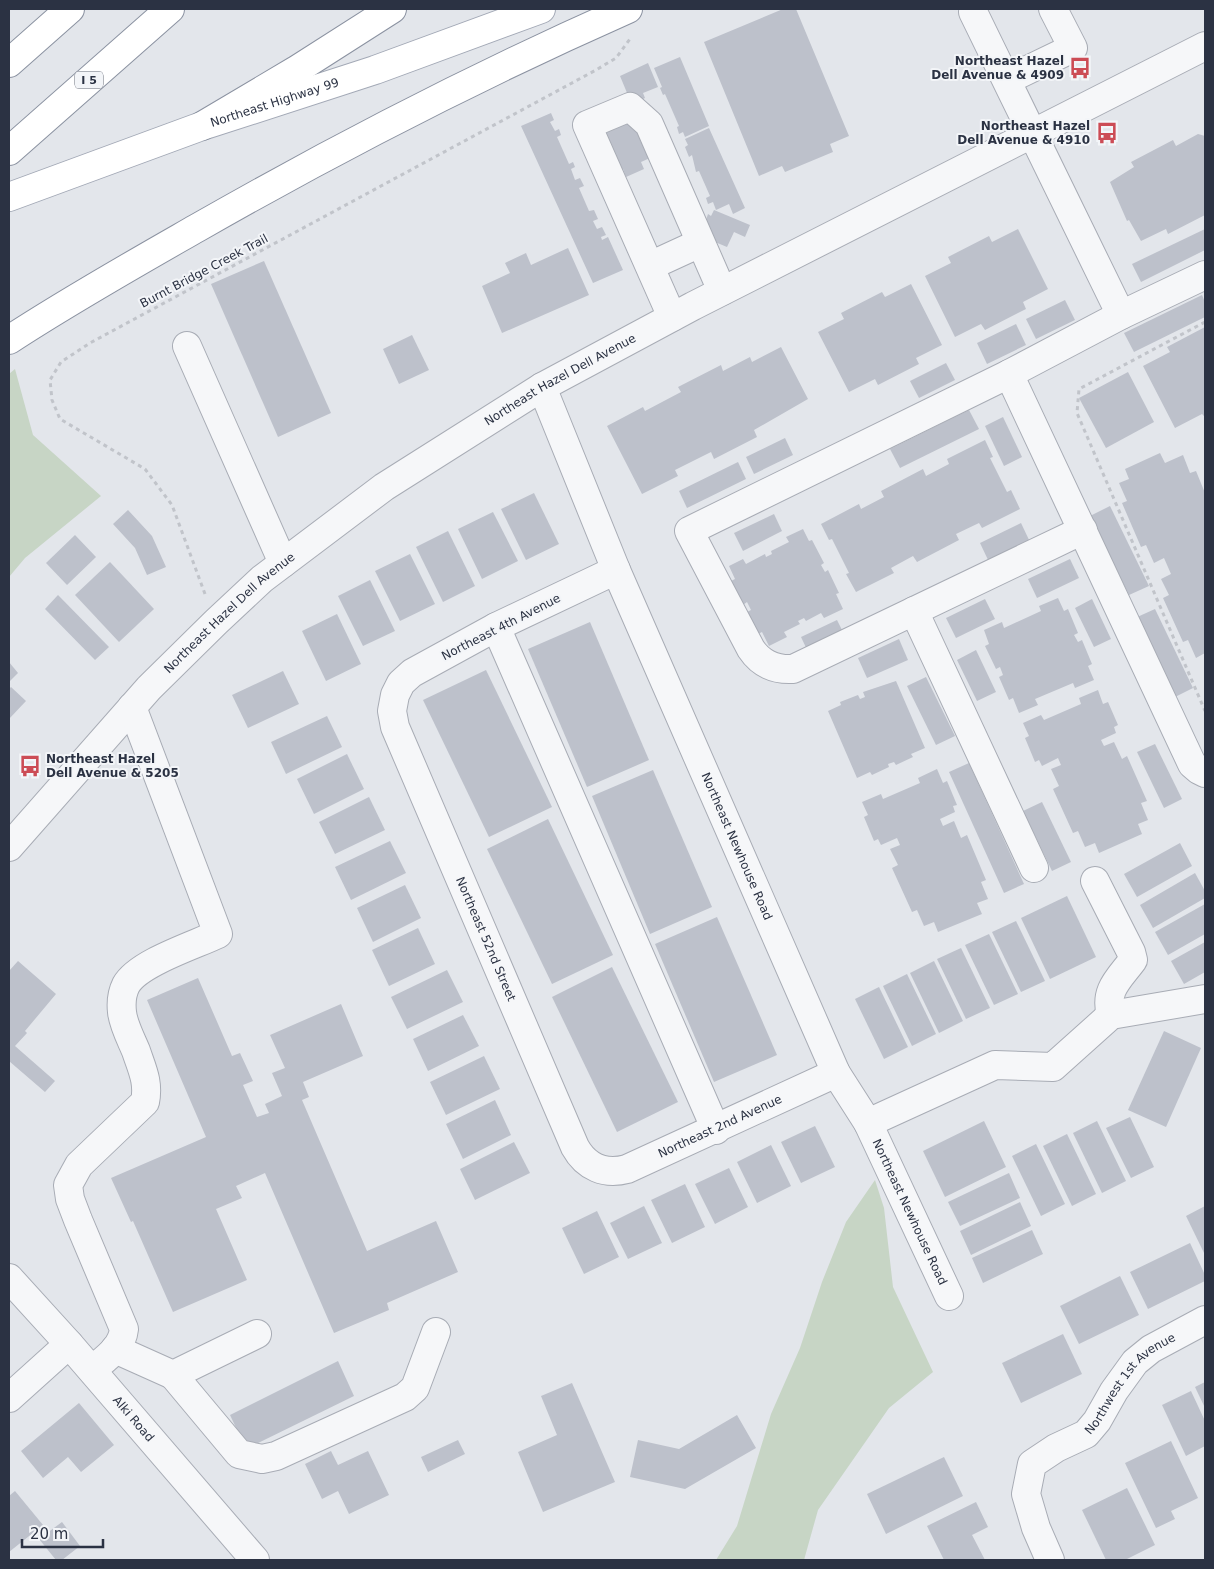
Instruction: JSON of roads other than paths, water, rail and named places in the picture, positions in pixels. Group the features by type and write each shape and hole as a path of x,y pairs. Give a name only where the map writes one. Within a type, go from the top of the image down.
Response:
{"main road":[{"path":"9,63 70,9"},
{"name":"I 5","path":"9,151 170,9"},
{"path":"202,126 298,69 392,9"},
{"name":"Northeast Highway 99","path":"9,197 202,126 375,70 541,9"},
{"path":"9,340 139,261 276,183 500,68 628,9"}],"street":[{"path":"1007,80 1072,48 1053,9"},
{"path":"973,12 1121,316"},
{"name":"Northeast Hazel Dell Avenue","path":"9,847 132,707 216,622 262,579 384,487 542,387 672,317 1032,132 1205,46"},
{"path":"672,317 587,125 630,107 649,124 722,291"},
{"path":"650,266 700,243"},
{"path":"1083,530 793,669 771,667 759,659 751,649 689,531 1010,374 1205,275"},
{"path":"187,346 283,563"},
{"path":"1010,374 1192,764 1205,773"},
{"name":"Northeast Newhouse Road","path":"542,387 616,570 836,1073 868,1123 949,1296"},
{"name":"Northeast 4th Avenue","path":"394,695 412,673 496,627 616,570"},
{"path":"914,611 1034,868"},
{"path":"496,627 716,1130"},
{"name":"Northeast 52nd Street","path":"394,695 392,711 395,727 571,1138 580,1155 593,1167 601,1170"},
{"path":"92,1370 115,1350 123,1339 124,1329 78,1220 70,1199 68,1185 79,1165 145,1102 148,1088 146,1076 122,1013 122,996 126,985 135,974 148,966 218,934 132,707"},
{"path":"1096,881 1132,952 1133,960 1113,986 1108,1003 1112,1015"},
{"path":"868,1123 996,1065 1053,1067 1112,1015 1205,999"},
{"name":"Northeast 2nd Avenue","path":"601,1170 614,1172 627,1169 716,1130 836,1073"},
{"name":"Alki Road","path":"9,1278 92,1370 255,1560"},
{"name":"Northwest 1st Avenue","path":"1050,1560 1036,1528 1026,1494 1032,1464 1056,1448 1086,1434 1097,1421 1114,1391 1135,1362 1151,1349 1205,1320"},
{"path":"115,1350 173,1375 239,1454 262,1459 276,1456 405,1397 415,1388 436,1332"},
{"path":"173,1375 257,1334"},
{"path":"9,1398 69,1344"}],"place":[{"name":"Northeast Hazel Dell Avenue & 4909","path":"1080,68"},
{"name":"Northeast Hazel Dell Avenue & 4910","path":"1107,133"},
{"name":"Northeast Hazel Dell Avenue & 5205","path":"30,766"}]}
